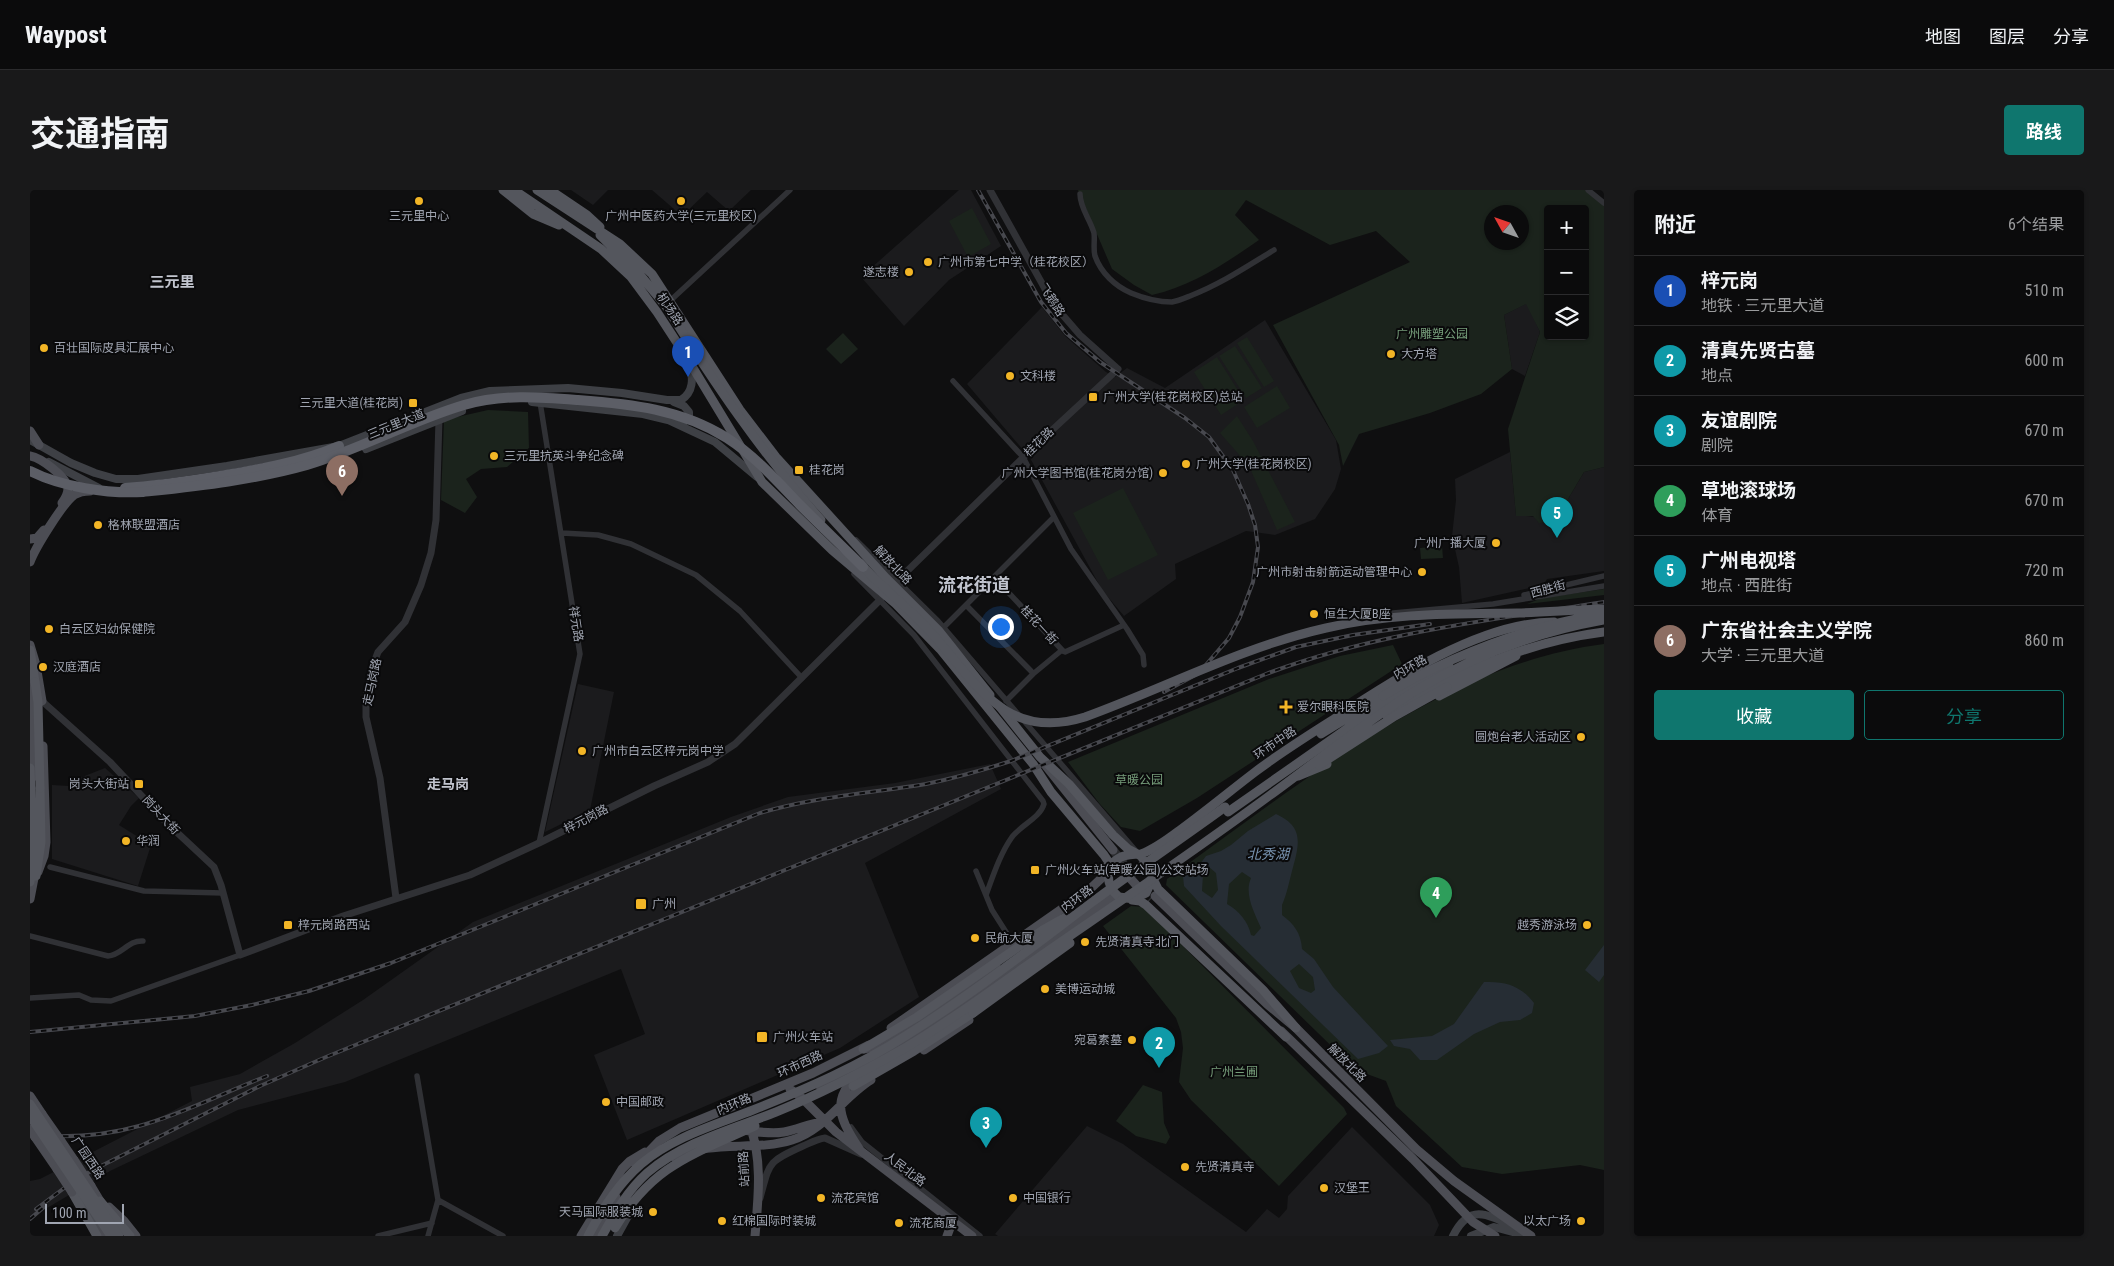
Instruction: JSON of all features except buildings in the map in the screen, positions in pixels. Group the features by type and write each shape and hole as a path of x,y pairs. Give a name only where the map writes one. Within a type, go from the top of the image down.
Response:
{"highway":[{"path":"502,190 540,218 567,227"},
{"name":"机场路","path":"514,190 607,254 631,277 687,358 762,482"},
{"name":"机场路","path":"536,190 581,220 605,233 627,249 646,267 668,303 728,391"},
{"path":"550,190 587,215 605,233"},
{"path":"581,220 630,264 668,303 712,381 751,435 788,482 863,567"},
{"path":"712,399 721,401 727,396 728,391"},
{"name":"解放北路","path":"728,391 753,428 779,460 886,578 947,640 1040,757 1068,784 1123,845 1139,854"},
{"path":"30,470 48,478 71,484 115,492 142,492 267,474 331,457 453,409 496,398 533,396 626,404 656,409 684,417 709,428 736,444 759,463 917,618 992,701 1018,718 1042,724 1065,722 1085,717 1281,640 1325,628 1368,620 1439,613 1517,613 1604,609"},
{"path":"71,484 108,488 145,487 274,467 339,446"},
{"path":"762,482 764,468 772,460 779,460"},
{"name":"解放北路","path":"762,482 843,559 896,604 931,640 1033,764 1051,792 1106,858 1108,872"},
{"path":"1528,624 1604,614"},
{"name":"内环路","path":"588,1236 607,1202 621,1184 642,1163 665,1147 809,1087 879,1053 921,1027 1039,951 1094,903 1383,696 1433,668 1491,642 1546,625 1604,614"},
{"name":"内环路","path":"602,1236 626,1195 662,1161 691,1145 811,1097 872,1067 926,1035 1110,909 1270,796 1357,730 1431,682 1462,666 1516,643 1551,632 1604,621"},
{"name":"环市中路","path":"1139,854 1156,846 1207,810 1268,762 1397,678 1429,661 1469,643 1528,624 1558,622 1577,625 1604,621"},
{"path":"1039,951 1226,810 1429,676 1496,644 1539,632 1577,625"},
{"path":"1270,796 1394,716 1518,652 1538,644 1604,632"},
{"path":"1132,900 1141,897 1148,891 1152,877 1298,776 1322,767 1424,704 1538,644"},
{"path":"30,650 38,702 41,842 33,879"},
{"path":"1207,810 1330,728 1383,696"},
{"path":"30,768 33,879"},
{"path":"1286,1037 1146,905 1140,901 1124,899 1116,895 1109,884 1108,872 1119,858 1139,854 1149,867 1158,889 1267,995 1296,1028"},
{"path":"863,1049 918,1017 1043,930 1094,903"},
{"path":"853,1086 926,1044 1048,960 1110,909"},
{"path":"614,1233 638,1194 669,1168 697,1152 756,1126 811,1097"},
{"path":"30,1104 121,1236"},
{"path":"30,1116 111,1236"},
{"path":"72,1192 97,1236"},
{"path":"100,1200 130,1236"}],"main road":[{"path":"667,400 681,400 691,388 692,373 687,358"},
{"name":"三元里大道","path":"39,445 83,469 107,477 126,479 227,466 339,446 469,396 508,390 577,388 667,400"},
{"path":"535,390 639,402"},
{"path":"667,400 684,406 689,412 689,417 685,422 674,422"},
{"name":"三元里大道","path":"30,451 115,495 131,496 170,492 298,471 342,458 439,419 490,403 518,401 643,414 674,422 715,442 762,482"},
{"path":"30,431 39,445"},
{"path":"30,438 39,445"},
{"path":"30,456 40,457 65,481 67,492 42,533 37,538 30,539"},
{"path":"30,562 45,535 74,496 84,491 115,495"},
{"path":"804,504 848,549 886,578"},
{"path":"30,645 36,665 42,701 46,842 44,856 33,879"},
{"path":"30,679 33,879 30,899"},
{"path":"32,737 42,713"},
{"name":"解放北路","path":"1033,764 1111,852 1040,757"},
{"path":"1122,865 1140,885"},
{"path":"1061,940 1094,903 1103,888 1108,872"},
{"name":"环市西路","path":"594,1236 635,1166 650,1150 672,1132 813,1073 863,1049 1099,882 1108,872"},
{"path":"1078,897 1091,893 1094,903"},
{"path":"863,1049 882,1044 916,1023 1052,928 1094,903 1116,895"},
{"name":"解放北路","path":"1491,1232 1467,1216 1398,1145 1286,1037 1253,998 1153,898 1267,1004 1296,1028 1416,1149 1454,1181 1530,1236"},
{"path":"606,1236 625,1205 647,1178 665,1164 683,1154 698,1149 740,1147 793,1140 824,1122 840,1105 864,1085 953,1032 1009,992 1039,951 1051,947 1132,900"},
{"path":"1052,928 1062,908"},
{"path":"813,1073 811,1076 812,1082 818,1085 868,1063 919,1033 1031,961"},
{"path":"853,1086 866,1075 958,1018 1031,961"},
{"path":"840,1105 868,1063"},
{"path":"860,1150 841,1119 840,1105 843,1092 848,1084 868,1063"},
{"name":"人民北路","path":"783,1086 802,1098 824,1122 873,1160 918,1190 972,1236"},
{"name":"广园西路","path":"30,1096 91,1186 121,1236"},
{"name":"站前路","path":"739,1104 752,1131 756,1145 758,1180 755,1236"},
{"path":"714,1114 720,1130"},
{"path":"699,1135 714,1114"},
{"path":"686,1140 701,1119"},
{"path":"581,1236 614,1181 635,1166 656,1158 686,1140 720,1130 784,1132 808,1124 824,1122"},
{"path":"33,1133 72,1192 105,1236"},
{"path":"635,1166 647,1178"},
{"path":"614,1233 655,1171"},
{"path":"1442,1189 1452,1189 1455,1184 1454,1181"},
{"path":"100,1200 117,1214 136,1236"},
{"path":"1458,1207 1459,1224"},
{"path":"1453,1236 1459,1224 1467,1216 1486,1214 1530,1236"},
{"path":"947,1236 950,1228 950,1219"},
{"path":"1471,1236 1491,1232 1530,1236"}],"street":[{"path":"668,303 790,190"},
{"name":"飞鹅路","path":"990,190 1054,305 1073,328 1118,369"},
{"path":"1588,190 1604,204"},
{"path":"1080,194 1080,200 1094,234 1095,254 1101,267 1109,279 1122,289 1149,299 1173,302 1210,289 1231,278 1274,250"},
{"name":"桂花路","path":"898,580 1023,457 1118,369"},
{"path":"953,381 1023,457 1071,549 1143,654 1144,665"},
{"name":"祥元路","path":"539,844 580,654 540,402"},
{"name":"走马岗路","path":"396,898 379,773 367,726 366,696 378,652 405,622 421,585 430,552 436,520 439,419"},
{"path":"808,493 944,627 1139,854"},
{"path":"944,627 1054,517"},
{"path":"562,534 598,535 631,544 696,575 740,611 802,678"},
{"path":"843,559 851,571 881,599 941,668 1043,801 1044,804 1040,811 1016,832 1008,842 986,895"},
{"name":"西胜街","path":"1493,604 1604,576"},
{"name":"桂花一街","path":"994,577 1064,651"},
{"name":"西胜街","path":"1382,614 1493,604 1604,586"},
{"name":"梓元岗路","path":"240,954 396,898 458,879 539,844 617,803 716,758 734,744 881,599"},
{"path":"966,605 1031,671"},
{"path":"1006,701 1033,674 1062,650 1066,652 1124,625"},
{"name":"岗头大街","path":"42,701 110,762 168,824 207,860 217,874 240,954"},
{"path":"50,867 144,891 223,893"},
{"path":"976,871 999,922 1013,944"},
{"path":"30,936 108,956 113,956 135,941 143,941"},
{"path":"30,998 79,996 91,1000 111,1001 240,954"},
{"path":"417,1076 438,1200 428,1236"},
{"path":"840,1105 856,1135 918,1190 980,1236"},
{"path":"757,1208 768,1172 776,1158 816,1140 830,1139 873,1160"},
{"path":"438,1200 503,1236"},
{"path":"378,1236 432,1222"}],"shaded area":[{"path":"571,190 608,190 593,205"},
{"name":"广州中医药大学(三元里校区)","path":"652,190 751,190 729,211 707,192 682,216"},
{"name":"广州市第七中学（桂花校区）","path":"959,190 971,190 1001,246 949,280 904,326 861,277"},
{"path":"1527,303 1540,332 1525,376 1512,369 1504,315"},
{"name":"广州大学(桂花岗校区)","path":"1042,307 1065,336 1106,372 1115,377 1127,368 1165,388 1265,320 1336,440 1341,469 1335,489 1315,519 1275,535 1246,531 1175,564 1176,579 1124,616 1102,590 1030,458 967,384"},
{"path":"1510,452 1516,515 1565,520 1568,499 1584,472 1604,467 1604,571 1547,579 1543,585 1462,603 1459,567 1452,536 1456,500 1455,479"},
{"name":"广州市白云区梓元岗中学","path":"578,684 614,692 590,810 545,832"},
{"path":"990,764 1001,789 865,863 919,997 840,1048 627,1140 594,1055 645,1034 621,969 345,1082 238,1110 110,1171 30,1218 30,1181 40,1179 192,1101 190,1087 240,1074 295,1043 363,1000 473,922 731,817 788,797 895,783"},
{"path":"105,768 139,798 131,806 119,825 151,845 138,886 52,859 52,785 69,786 77,779"},
{"path":"1087,1126 1123,1144 1246,1232 1267,1209 1279,1218 1287,1209 1288,1196 1352,1127 1430,1205 1439,1225 1434,1236 998,1236 995,1234"}],"green space":[{"name":"广州雕塑公园","path":"1078,190 1585,190 1604,205 1604,467 1584,472 1568,499 1565,520 1539,523 1533,516 1516,516 1508,429 1540,332 1526,304 1504,315 1512,369 1481,394 1430,413 1359,434 1343,466 1339,445 1273,325 1410,262 1376,231 1330,245 1246,200 1235,215 1259,240 1221,265 1181,286 1152,295 1112,269"},
{"path":"972,208 991,244 968,257 949,221"},
{"path":"843,333 858,349 841,364 826,349"},
{"path":"1247,337 1274,381 1264,387 1237,343"},
{"path":"1235,346 1262,388 1246,398 1219,356"},
{"path":"1217,357 1244,400 1221,415 1194,372"},
{"path":"1277,386 1290,408 1257,428 1244,407"},
{"path":"488,410 528,412 529,448 507,467 481,469 466,479 477,497 465,513 441,500 444,420"},
{"path":"1237,416 1253,441 1295,522 1277,530 1249,466 1220,433"},
{"path":"1123,488 1158,555 1108,580 1073,513"},
{"path":"1442,546 1443,558 1421,559 1420,548"},
{"path":"1604,589 1604,595 1527,604 1542,598"},
{"path":"1604,644 1604,1170 1580,1165 1502,1174 1462,1167 1396,1106 1386,1081 1356,1070 1166,885 1167,879 1320,769 1374,734 1429,703 1486,676 1544,656"},
{"name":"草暖公园","path":"1393,645 1402,664 1197,798 1140,831 1121,827 1099,803 1068,762 1269,679 1340,656"},
{"name":"广州兰圃","path":"1131,906 1144,907 1344,1108 1347,1114 1279,1186 1191,1100 1179,1082 1183,1048 1181,1032 1176,1018 1103,926"},
{"path":"1143,1085 1162,1092 1164,1123 1170,1137 1166,1144 1136,1136 1116,1121"}],"water":[{"name":"北秀湖","path":"1276,814 1285,819 1296,831 1298,838 1297,853 1282,905 1282,915 1296,929 1302,949 1314,959 1333,987 1388,1046 1379,1053 1358,1059 1221,926 1184,886 1183,876 1190,867 1200,864 1206,856 1231,845 1248,831","holes":["1209,867 1216,873 1218,890 1212,898 1202,891 1203,874","1242,872 1251,878 1249,897 1261,928 1254,936 1251,935 1248,925 1242,917 1227,904 1229,884","1299,964 1313,977 1315,990 1311,993 1299,988 1290,971"]},
{"path":"1604,945 1604,975 1599,982 1585,970"},
{"path":"1484,982 1499,982 1524,992 1534,1003 1532,1013 1520,1020 1500,1022 1474,1034 1437,1060 1420,1060 1410,1049 1394,1046 1390,1040 1432,1036 1454,1024"}],"tunnel":[{"path":"1113,850 1124,864"},
{"path":"1140,889 1151,899"}],"railway":[{"path":"978,190 1041,302 1066,333 1100,362 1185,418 1209,437 1233,470 1248,504 1255,525 1258,547 1253,582 1240,617 1229,638 1199,673 1164,692"},
{"path":"36,1209 75,1180 95,1169 260,1086 326,1057 1266,674 1348,648 1433,629 1604,602"},
{"path":"30,1032 195,1016 309,991 391,963 760,813 821,799 926,784 979,771 1011,761 1238,668 1296,647 1353,635 1430,624"},
{"path":"30,1135 85,1135 126,1129 172,1115 267,1076"},
{"path":"30,1219 44,1207"}],"place":[{"name":"三元里中心","path":"419,201"},
{"name":"广州中医药大学(三元里校区)","path":"681,201"},
{"name":"广州市第七中学（桂花校区）","path":"928,262"},
{"name":"遂志楼","path":"909,272"},
{"name":"百壮国际皮具汇展中心","path":"44,348"},
{"name":"大方塔","path":"1391,354"},
{"name":"文科楼","path":"1010,376"},
{"name":"梓元岗","path":"688,377"},
{"name":"广州大学(桂花岗校区)总站","path":"1093,397"},
{"name":"三元里大道(桂花岗)","path":"413,403"},
{"name":"三元里抗英斗争纪念碑","path":"494,456"},
{"name":"广州大学(桂花岗校区)","path":"1186,464"},
{"name":"桂花岗","path":"799,470"},
{"name":"广州大学图书馆(桂花岗分馆)","path":"1163,473"},
{"name":"广东省社会主义学院","path":"342,496"},
{"name":"格林联盟酒店","path":"98,525"},
{"name":"广州电视塔","path":"1557,538"},
{"name":"广州广播大厦","path":"1496,543"},
{"name":"广州市射击射箭运动管理中心","path":"1422,572"},
{"name":"恒生大厦B座","path":"1314,614"},
{"name":"白云区妇幼保健院","path":"49,629"},
{"name":"汉庭酒店","path":"43,667"},
{"name":"爱尔眼科医院","path":"1286,707"},
{"name":"圆炮台老人活动区","path":"1581,737"},
{"name":"广州市白云区梓元岗中学","path":"582,751"},
{"name":"岗头大街站","path":"139,784"},
{"name":"华润","path":"126,841"},
{"name":"广州火车站(草暖公园)公交站场","path":"1035,870"},
{"name":"广州","path":"641,904"},
{"name":"草地滚球场","path":"1436,918"},
{"name":"梓元岗路西站","path":"288,925"},
{"name":"越秀游泳场","path":"1587,925"},
{"name":"民航大厦","path":"975,938"},
{"name":"先贤清真寺北门","path":"1085,942"},
{"name":"美博运动城","path":"1045,989"},
{"name":"广州火车站","path":"762,1037"},
{"name":"宛葛素墓","path":"1132,1040"},
{"name":"清真先贤古墓","path":"1159,1068"},
{"name":"中国邮政","path":"606,1102"},
{"name":"友谊剧院","path":"986,1148"},
{"name":"先贤清真寺","path":"1185,1167"},
{"name":"汉堡王","path":"1324,1188"},
{"name":"流花宾馆","path":"821,1198"},
{"name":"中国银行","path":"1013,1198"},
{"name":"天马国际服装城","path":"653,1212"},
{"name":"红棉国际时装城","path":"722,1221"},
{"name":"以太广场","path":"1581,1221"},
{"name":"流花商厦","path":"899,1223"}],"district":[{"name":"三元里","path":"172,282"},
{"name":"流花街道","path":"974,584"},
{"name":"走马岗","path":"448,784"}]}
